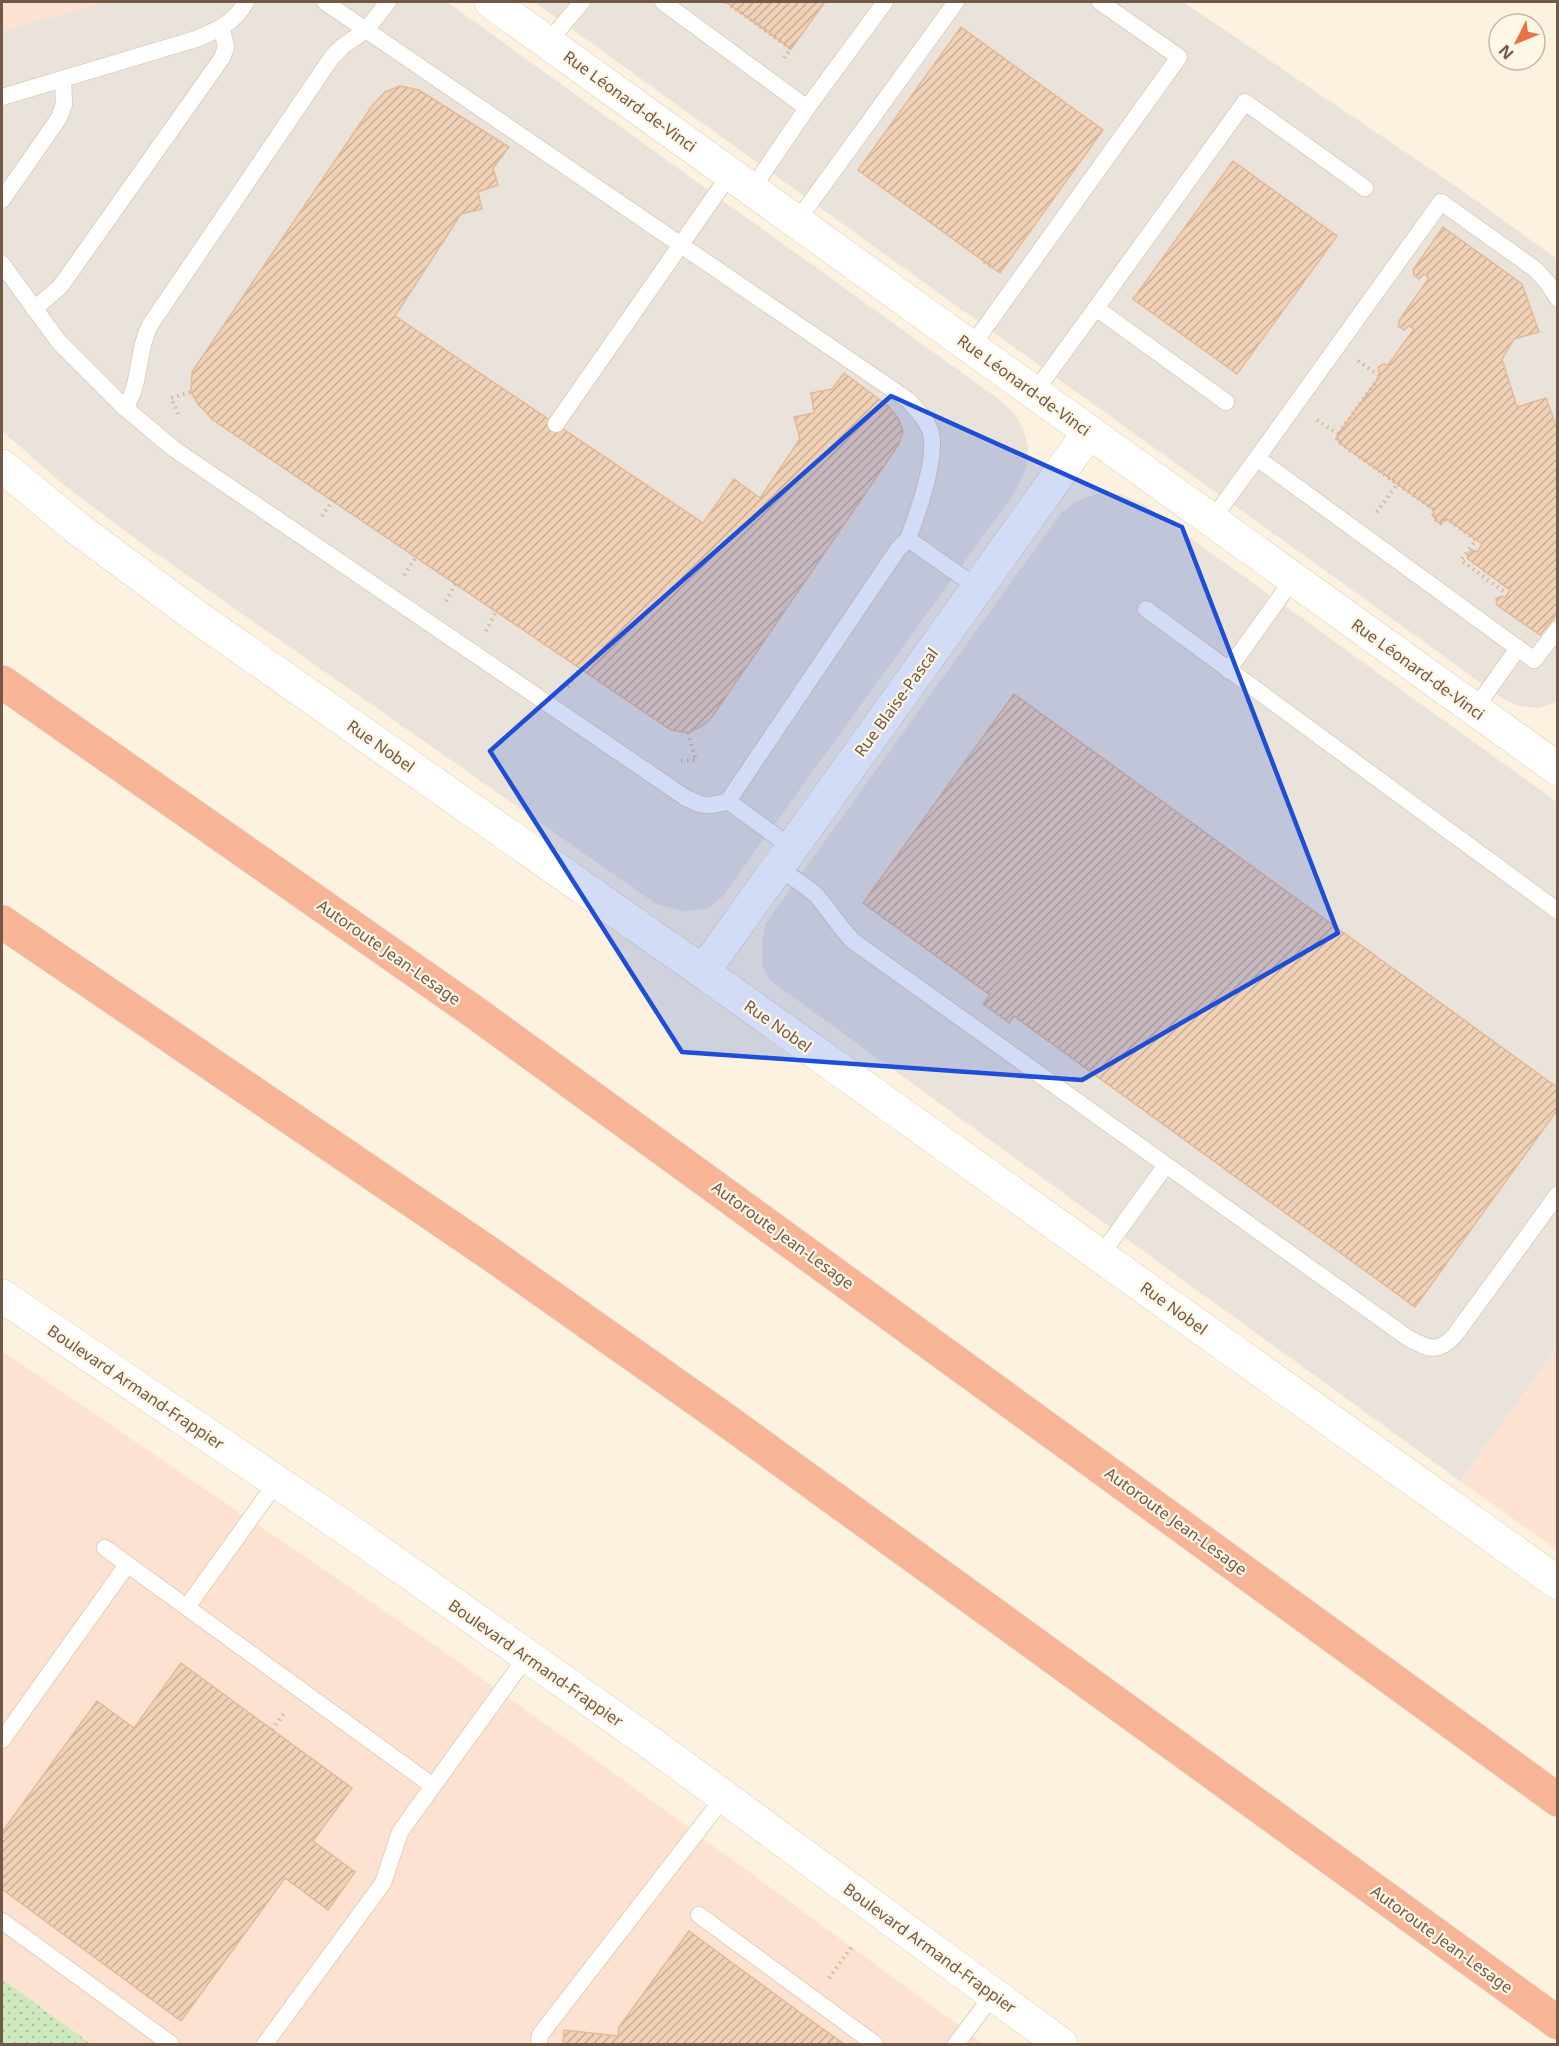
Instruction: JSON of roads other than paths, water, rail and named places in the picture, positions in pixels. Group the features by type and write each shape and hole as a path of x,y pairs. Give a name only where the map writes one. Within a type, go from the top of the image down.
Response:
{"highway":[{"name":"Autoroute Jean-Lesage","path":"2,682 477,1014 1557,1800"},
{"name":"Autoroute Jean-Lesage","path":"2,922 470,1240 741,1431 1557,2023"}],"street":[{"name":"Rue Léonard-de-Vinci","path":"499,4 548,42 1211,521 1557,767"},
{"name":"Rue Blaise-Pascal","path":"703,972 1089,432"},
{"name":"Rue Nobel","path":"2,466 77,528 190,612 703,972 1557,1582"},
{"name":"Boulevard Armand-Frappier","path":"2,1296 527,1656 1061,2044"}],"lane":[{"path":"2,97 196,39 222,29 234,20 246,2"},
{"path":"2,264 59,342 125,408 174,450 686,798 700,805 711,806 728,801 898,549 908,539 920,509 932,447 931,432 924,417 908,400 325,2"},
{"path":"125,408 133,395 144,336 150,325 332,57 366,30 388,2"},
{"path":"548,42 582,2"},
{"path":"663,2 807,108"},
{"path":"556,424 681,245 807,108 885,2"},
{"path":"796,221 956,2"},
{"path":"971,347 1179,57 1100,2"},
{"path":"34,309 60,287 69,275 222,58 226,47 222,29"},
{"path":"2,200 59,118 64,104 63,79"},
{"path":"1034,393 1245,102 1365,188"},
{"path":"1211,521 1441,202 1535,269 1547,282 1557,299"},
{"path":"1096,308 1226,402"},
{"path":"1257,458 1534,660 1557,629"},
{"path":"908,539 978,588"},
{"path":"1228,670 1293,579"},
{"path":"1146,609 1557,911"},
{"path":"1474,709 1518,648"},
{"path":"728,801 785,858 853,941 1408,1338 1424,1346 1436,1349 1447,1344 1455,1335 1557,1194"},
{"path":"1101,1255 1166,1165"},
{"path":"187,1607 276,1483"},
{"path":"105,1548 433,1786"},
{"path":"2,1740 128,1565"},
{"path":"265,2044 383,1883 400,1832 527,1656"},
{"path":"538,2044 540,2035 724,1797"},
{"path":"699,1915 875,2044"},
{"path":"2,1921 171,2044"},
{"path":"956,2044 993,1995"}]}
